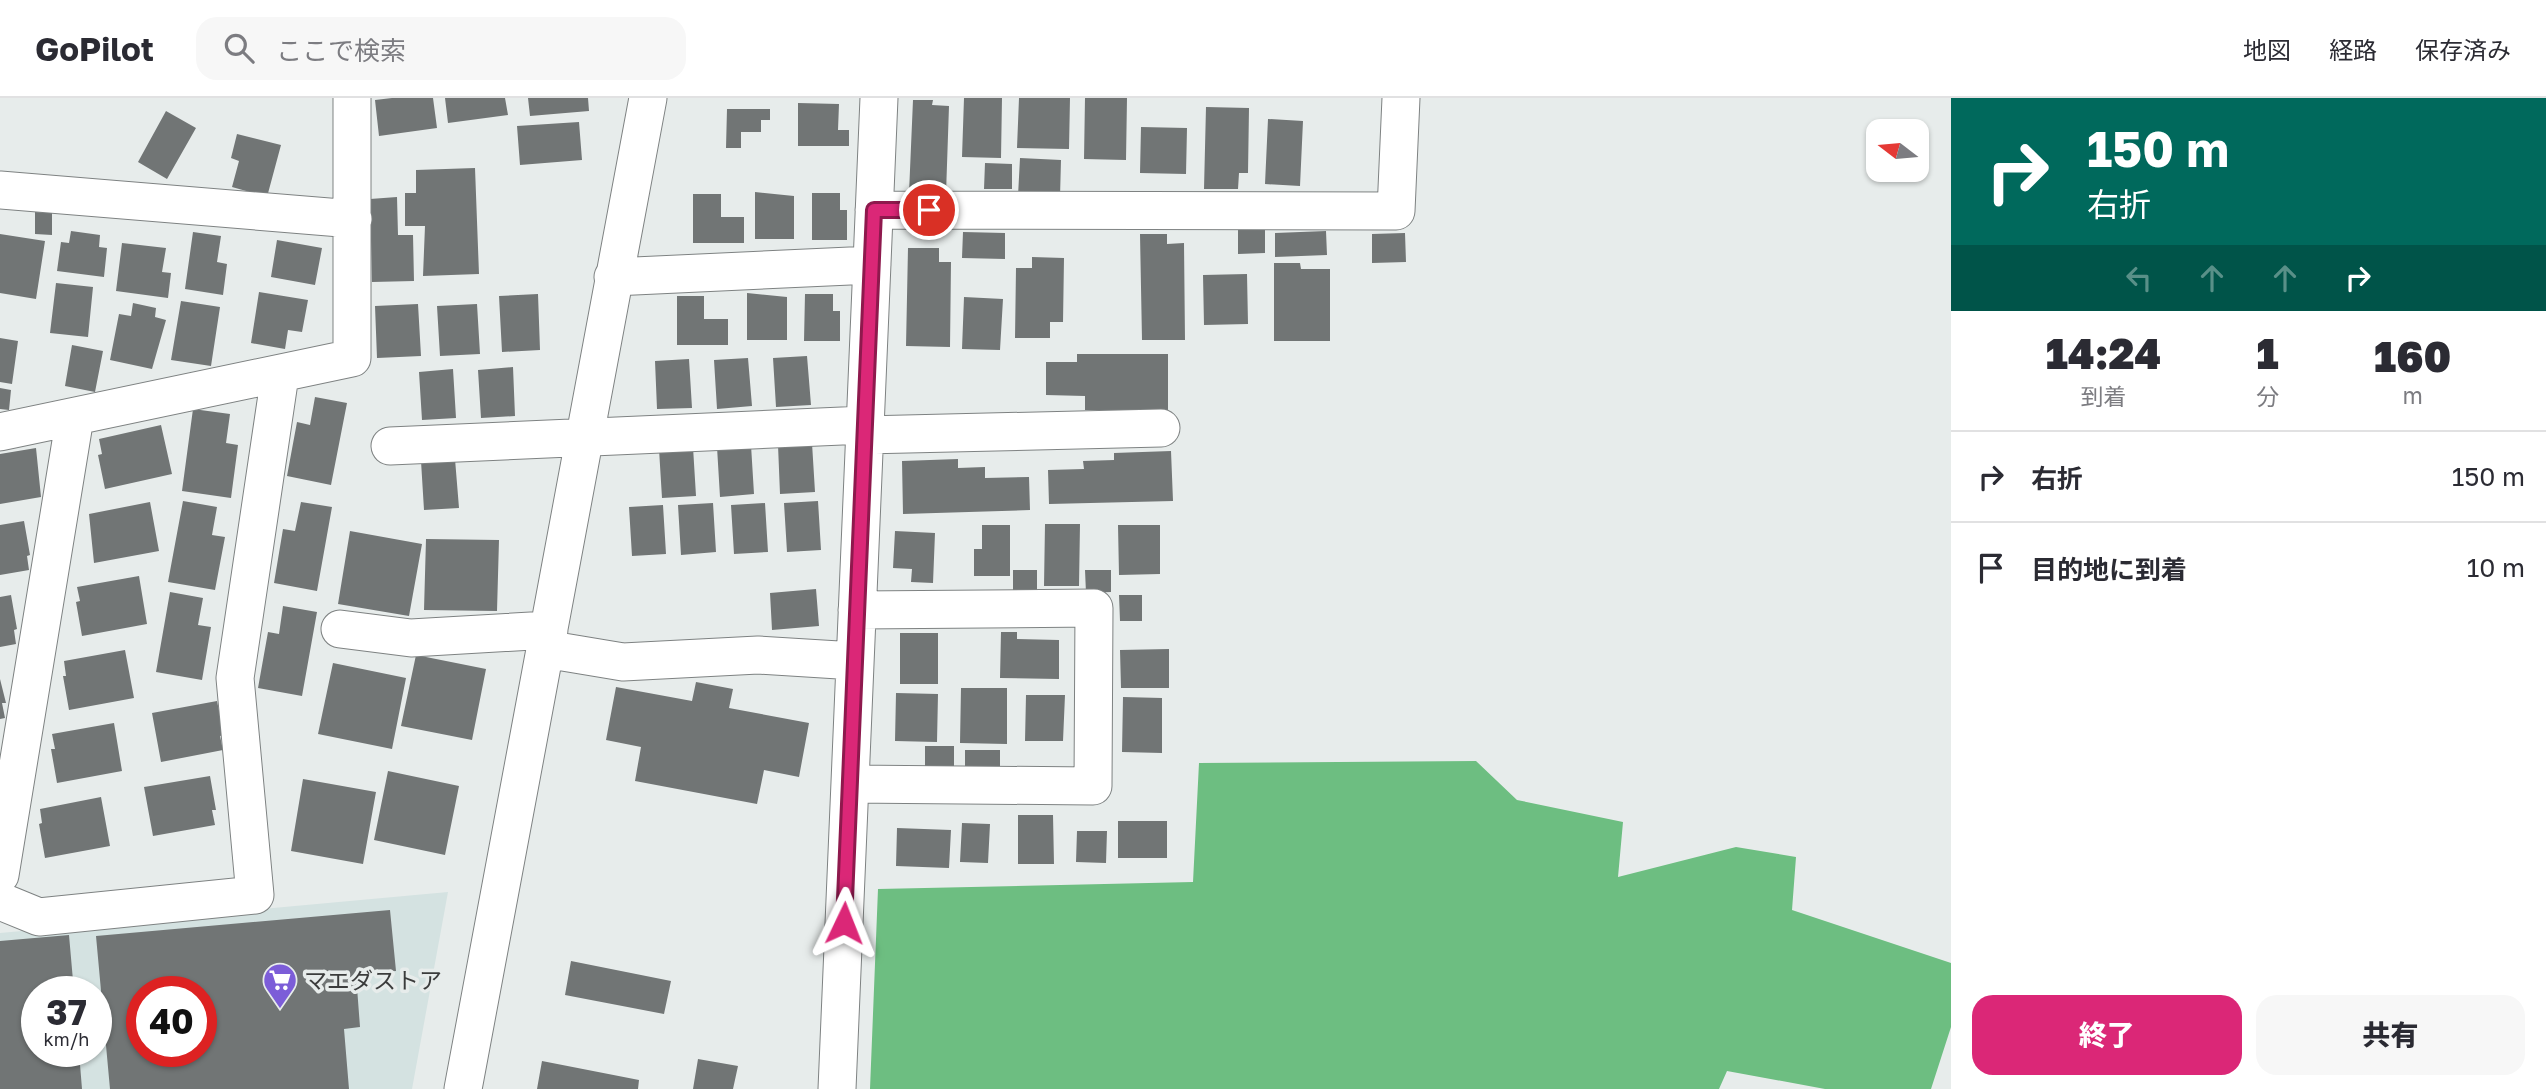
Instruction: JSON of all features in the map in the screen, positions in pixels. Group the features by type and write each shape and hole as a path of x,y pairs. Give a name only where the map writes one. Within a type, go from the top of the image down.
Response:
{"street":[{"path":"0,432 352,358 352,98"},
{"path":"463,1089 648,98"},
{"path":"837,1089 879,98"},
{"path":"874,210 1396,211 1401,98"},
{"path":"0,190 353,219"},
{"path":"613,277 872,265"},
{"path":"0,901 39,917 255,895 235,678 280,375"},
{"path":"0,875 75,417"},
{"path":"390,446 584,436 865,430 1161,428"},
{"path":"850,784 1093,786 1094,608 857,610"},
{"path":"340,629 411,638 547,640 623,662 758,655 855,661"}],"shaded area":[{"path":"448,892 412,1089 0,1089 0,933"}],"green space":[{"path":"1476,761 1517,800 1623,822 1618,877 1736,847 1796,857 1792,910 1951,963 1951,1027 1931,1089 1825,1089 1727,1071 1719,1089 870,1089 878,889 1193,882 1199,763"}],"building":[{"path":"433,98 437,128 379,136 375,100"},
{"path":"445,98 505,98 508,115 448,123"},
{"path":"528,98 588,98 589,111 530,116"},
{"path":"964,98 1002,98 1001,158 962,157"},
{"path":"1019,98 1070,98 1069,149 1017,148"},
{"path":"1085,98 1127,98 1126,160 1084,159"},
{"path":"913,100 933,100 932,105 949,106 946,194 909,193"},
{"path":"798,103 839,104 838,130 849,130 849,146 798,146"},
{"path":"1206,107 1249,108 1248,173 1239,173 1238,189 1204,189"},
{"path":"727,109 770,109 770,120 761,120 761,132 741,132 741,148 726,148"},
{"path":"166,111 196,128 167,179 138,162"},
{"path":"1268,119 1303,121 1300,186 1265,184"},
{"path":"579,122 582,160 520,165 517,126"},
{"path":"1141,127 1187,128 1186,174 1140,173"},
{"path":"237,134 281,145 267,197 232,187 239,161 231,158"},
{"path":"1020,158 1061,160 1060,197 1018,196"},
{"path":"985,163 1012,164 1012,189 984,189"},
{"path":"475,168 479,274 423,276 425,226 405,226 405,193 416,193 416,170"},
{"path":"755,192 794,196 794,239 755,239"},
{"path":"812,193 840,193 840,210 847,210 847,240 812,240"},
{"path":"693,194 721,194 721,217 744,217 744,243 693,243"},
{"path":"397,197 398,235 413,235 414,281 372,282 370,199"},
{"path":"35,212 52,213 52,235 35,234"},
{"path":"1238,229 1265,229 1265,253 1238,254"},
{"path":"71,231 100,235 99,247 107,248 104,277 57,271 61,242 69,243"},
{"path":"1326,231 1327,255 1275,257 1275,233"},
{"path":"193,232 221,236 217,262 227,264 223,295 185,289"},
{"path":"963,232 1005,233 1005,259 962,258"},
{"path":"1405,233 1406,262 1372,263 1372,234"},
{"path":"0,234 45,241 36,299 0,293"},
{"path":"1140,234 1167,234 1167,244 1184,243 1185,340 1142,340"},
{"path":"277,240 322,248 315,285 271,277"},
{"path":"122,243 166,248 162,272 171,273 168,298 116,291"},
{"path":"908,248 939,248 939,262 951,262 950,347 906,346"},
{"path":"1032,257 1064,258 1063,322 1050,322 1050,338 1015,338 1016,268 1032,268"},
{"path":"1274,263 1300,263 1301,269 1330,269 1330,341 1274,341"},
{"path":"1247,274 1248,324 1204,325 1203,275"},
{"path":"56,283 93,287 88,337 50,333"},
{"path":"259,292 308,300 302,332 288,330 285,349 251,343"},
{"path":"747,293 787,297 787,340 747,340"},
{"path":"538,294 540,350 502,352 499,296"},
{"path":"805,294 833,294 833,311 840,311 840,341 804,341"},
{"path":"677,296 704,296 704,319 728,319 728,345 677,345"},
{"path":"964,297 1003,299 1000,350 962,349"},
{"path":"181,301 220,307 211,366 171,360"},
{"path":"133,303 156,308 155,317 166,320 152,369 110,360 119,314 131,316"},
{"path":"418,304 421,356 377,358 375,306"},
{"path":"477,304 480,354 440,356 437,306"},
{"path":"0,338 18,341 12,384 0,382"},
{"path":"72,345 103,351 95,392 65,386"},
{"path":"1077,354 1168,354 1168,410 1085,410 1085,396 1046,395 1046,362 1077,362"},
{"path":"807,356 811,405 776,407 773,358"},
{"path":"748,358 752,406 717,409 714,360"},
{"path":"689,359 692,408 657,409 655,361"},
{"path":"513,367 515,416 481,418 478,370"},
{"path":"453,369 456,418 422,420 419,372"},
{"path":"0,388 11,390 9,410 0,409"},
{"path":"315,397 347,403 331,485 287,476 297,422 310,425"},
{"path":"193,409 230,414 226,443 238,445 231,498 182,491"},
{"path":"161,425 172,474 105,489 98,455 102,454 99,439"},
{"path":"812,443 815,492 780,494 778,445"},
{"path":"751,445 754,494 720,497 717,447"},
{"path":"693,447 696,496 662,498 659,449"},
{"path":"36,448 41,497 0,504 0,454"},
{"path":"1171,451 1173,501 1049,504 1048,470 1084,469 1083,461 1114,460 1114,453"},
{"path":"455,459 459,508 424,510 421,461"},
{"path":"958,459 958,468 985,467 985,478 1029,477 1030,510 903,514 902,461"},
{"path":"183,501 217,507 212,535 225,537 215,590 168,582"},
{"path":"818,501 821,550 787,552 784,503"},
{"path":"150,502 159,551 94,563 89,514"},
{"path":"301,502 332,507 317,591 274,583 283,529 295,531"},
{"path":"713,503 716,552 681,555 678,505"},
{"path":"765,503 768,552 734,554 731,505"},
{"path":"663,505 666,554 632,556 629,507"},
{"path":"24,521 30,555 27,556 29,570 0,575 0,525"},
{"path":"1045,524 1080,524 1079,586 1044,586"},
{"path":"982,525 1010,525 1010,576 974,576 974,549 982,549"},
{"path":"1118,525 1160,525 1160,574 1119,575"},
{"path":"350,531 422,544 409,616 338,604"},
{"path":"895,531 935,533 933,583 911,582 912,569 893,568"},
{"path":"426,539 499,540 497,611 424,610"},
{"path":"1013,570 1037,570 1037,594 1013,594"},
{"path":"1085,570 1111,570 1111,592 1086,593"},
{"path":"139,576 147,624 82,636 76,602 80,601 77,587"},
{"path":"816,589 819,626 772,630 770,593"},
{"path":"170,592 203,598 198,625 211,627 202,680 156,672"},
{"path":"11,595 17,629 14,630 16,644 0,647 0,597"},
{"path":"1119,595 1142,595 1142,621 1120,621"},
{"path":"283,606 317,612 302,696 258,688 268,632 279,634"},
{"path":"1001,632 1017,632 1017,639 1059,640 1059,679 1000,678"},
{"path":"900,633 938,633 938,684 900,684"},
{"path":"1169,649 1169,688 1121,688 1120,650"},
{"path":"125,650 134,698 69,710 63,676 66,676 64,661"},
{"path":"416,655 486,669 472,740 401,726"},
{"path":"333,663 406,678 392,749 318,734"},
{"path":"0,679 6,703 2,703 5,718 0,719"},
{"path":"696,682 733,689 729,708 809,723 799,777 764,770 757,804 635,781 641,747 606,740 616,687 692,701"},
{"path":"961,688 1007,688 1007,744 960,743"},
{"path":"896,693 938,694 937,742 895,741"},
{"path":"1026,695 1065,695 1063,741 1025,741"},
{"path":"1123,697 1162,698 1162,753 1122,752"},
{"path":"217,701 224,735 220,736 223,750 161,762 152,713"},
{"path":"114,723 122,771 57,783 51,749 55,749 52,734"},
{"path":"925,746 954,746 954,771 925,771"},
{"path":"965,750 1000,750 1000,772 965,771"},
{"path":"388,771 459,786 445,855 374,840"},
{"path":"210,776 216,810 212,810 215,825 153,836 144,787"},
{"path":"303,779 376,792 363,864 291,851"},
{"path":"101,797 110,846 45,858 39,824 42,823 40,809"},
{"path":"1018,815 1053,815 1054,864 1018,864"},
{"path":"1118,821 1167,821 1167,858 1118,858"},
{"path":"962,823 990,824 988,863 960,862"},
{"path":"897,828 951,830 949,868 896,866"},
{"path":"1077,831 1107,831 1106,863 1076,862"},
{"name":"マエダストア","path":"390,910 396,971 356,974 360,1027 344,1029 349,1089 110,1089 108,1067 112,1067 112,976 100,976 96,936"},
{"path":"69,935 73,976 21,976 21,1067 80,1067 82,1089 0,1089 0,941"},
{"path":"571,961 671,981 664,1014 565,995"},
{"path":"698,1059 738,1066 733,1089 693,1089"},
{"path":"542,1061 639,1080 638,1089 537,1089"}],"place":[{"name":"マエダストア","path":"280,1010"}],"route":[{"path":"844,923 874,210 929,210"}]}
